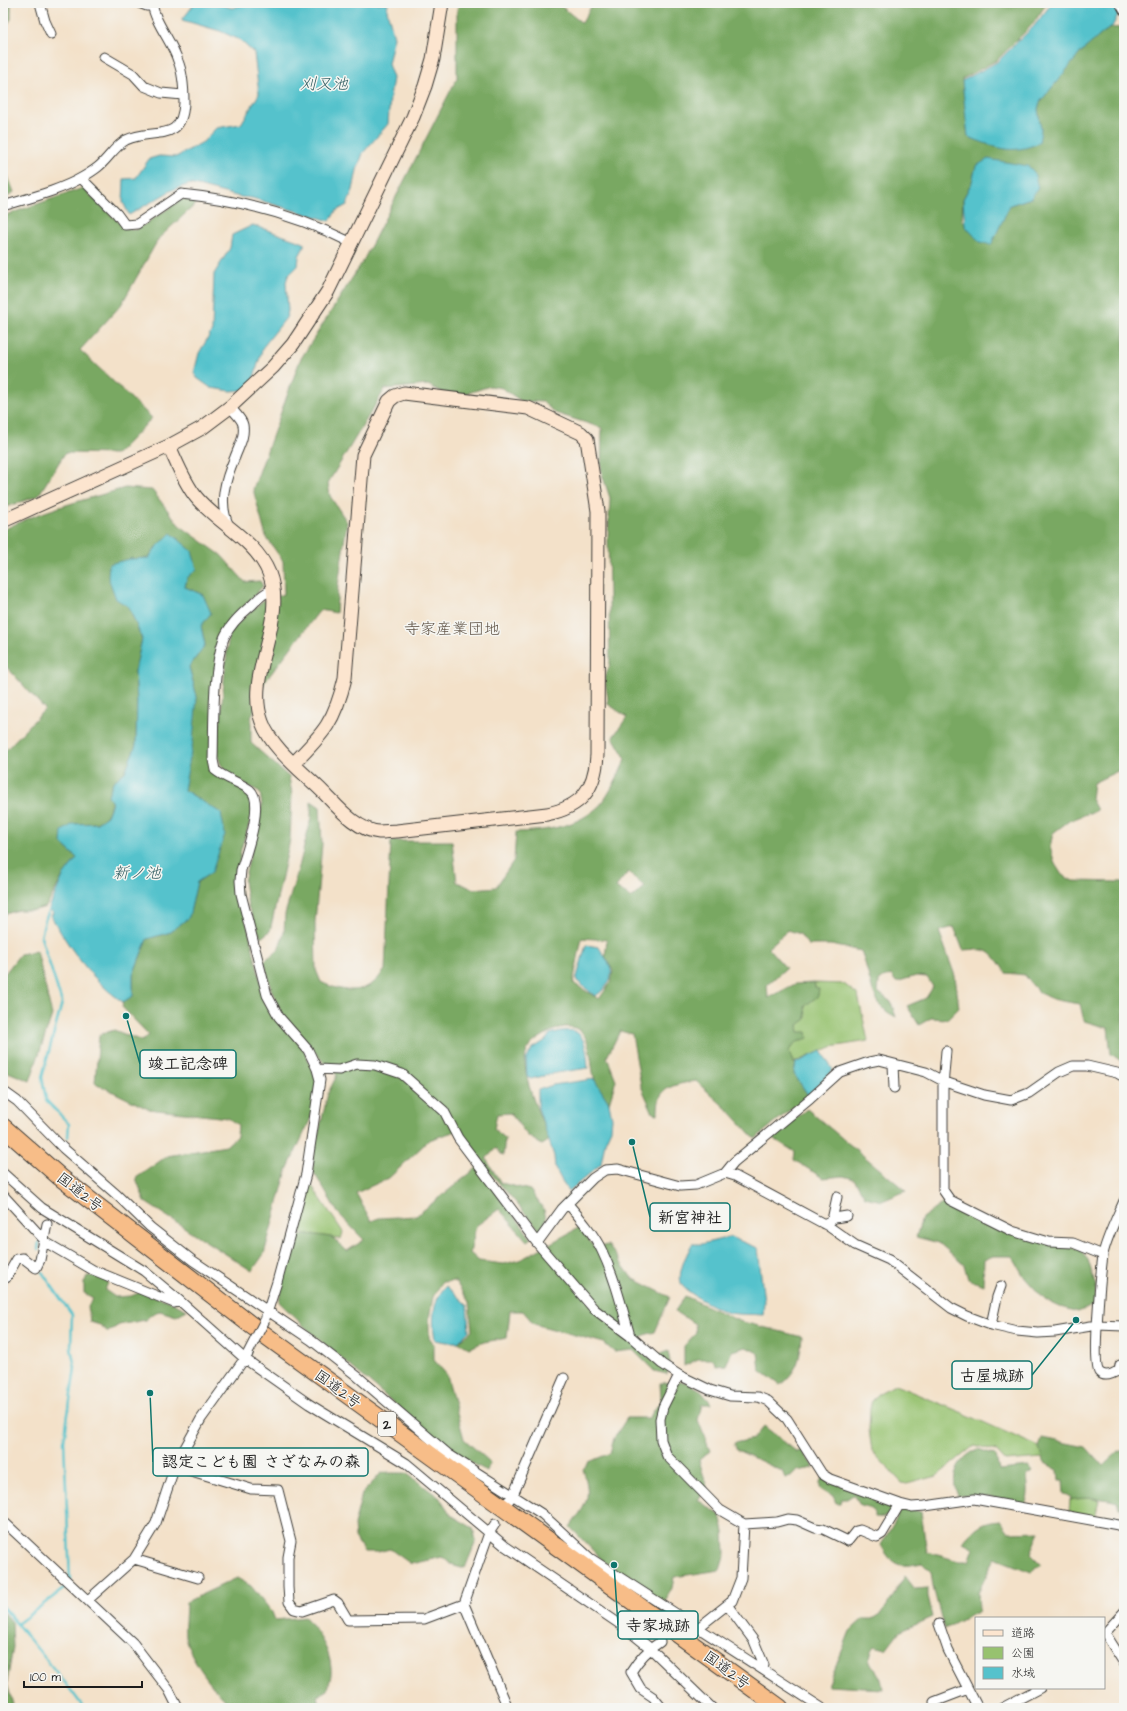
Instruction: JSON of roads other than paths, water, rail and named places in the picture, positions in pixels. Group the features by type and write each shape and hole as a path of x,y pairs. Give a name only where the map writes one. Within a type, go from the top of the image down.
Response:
{"highway":[{"name":"国道2号","path":"3,1126 60,1176 251,1325 777,1706"},
{"path":"3,1138 60,1176"}],"street":[{"path":"40,3 45,21 52,34"},
{"path":"3,206 68,184 81,178 98,167 127,140 144,135 161,134 173,130 182,120 183,95 178,60 154,13 153,4 147,6 139,3"},
{"path":"3,521 169,446 202,428 230,408 273,367 293,344 328,291 413,118 433,59 442,3"},
{"path":"1120,3 1124,10"},
{"path":"104,57 133,74 144,86 161,93 183,95"},
{"path":"81,178 117,214 125,225 138,224 181,194 251,205 306,223 352,243"},
{"path":"169,446 184,480 196,497 250,546 261,558 268,572 274,590 273,618 260,677 259,706 262,721 268,735 294,763 349,818 362,826 378,832 547,814 562,811 574,804 584,795 592,784 596,770 597,755 598,510 587,439 582,433 528,408 404,393 395,396 389,401 363,455 345,678 340,699 334,715 318,739 294,763"},
{"path":"229,528 225,519 223,506 224,486 244,438 243,423 230,408"},
{"path":"88,1600 134,1559 156,1523 175,1466 201,1419 247,1356 266,1316 306,1174 320,1080 317,1069 308,1050 279,1017 267,995 241,894 241,870 256,809 254,795 249,790 222,776 215,770 213,760 217,667 224,637 241,614 266,591 274,590"},
{"path":"946,1052 943,1076 945,1082 943,1086 943,1190 950,1200 1012,1230 1049,1242 1073,1243 1103,1255"},
{"path":"537,1243 568,1204 593,1178 605,1170 618,1168 680,1186 696,1185 725,1173 734,1162 840,1072 879,1060 926,1072 945,1082 984,1095 1011,1100 1029,1093 1059,1072 1073,1066 1087,1066 1117,1073 1124,1077"},
{"path":"317,1069 339,1070 357,1064 375,1065 402,1074 444,1111 458,1138 537,1243 594,1309 630,1336 662,1364 679,1375 710,1390 730,1396 758,1397 768,1401 787,1419 822,1474 830,1479 912,1507 974,1499 1124,1526"},
{"path":"894,1064 894,1088"},
{"path":"3,1091 17,1101 63,1148 117,1195 150,1228 266,1316 311,1340 357,1376 448,1454 542,1514 590,1558 822,1708"},
{"path":"3,1173 42,1208 144,1271 247,1356 309,1404 406,1463 505,1546 624,1626 650,1648 712,1708"},
{"path":"725,1173 735,1176 828,1222 855,1245 889,1260 951,1308 967,1316 991,1325 1017,1331 1038,1333 1055,1332 1097,1325 1124,1326"},
{"path":"3,1194 43,1241 93,1270 174,1303 180,1301"},
{"path":"828,1222 837,1197"},
{"path":"1120,1365 1119,1370 1111,1375 1105,1375 1099,1371 1096,1364 1097,1325 1103,1255 1124,1201"},
{"path":"568,1204 579,1216 602,1250 616,1286 630,1336"},
{"path":"828,1222 847,1216"},
{"path":"6,1278 16,1259 23,1258 36,1268 40,1260 47,1224"},
{"path":"991,1325 1001,1286"},
{"path":"679,1375 663,1406 660,1419 661,1440 667,1456 720,1510 744,1524 776,1522 788,1519 823,1529 848,1541 856,1531 860,1530 877,1537 882,1534 900,1504"},
{"path":"506,1504 513,1495 564,1378"},
{"path":"175,1466 251,1489 278,1490 291,1541 288,1557 288,1588 289,1602 294,1609 302,1611 334,1600 338,1603 348,1620 424,1619 464,1604"},
{"path":"3,1521 63,1579 88,1600 133,1643 168,1690 178,1708"},
{"path":"495,1524 488,1533 464,1604 508,1708"},
{"path":"684,1632 698,1628 728,1606 738,1590 741,1578 744,1524"},
{"path":"134,1559 198,1578"},
{"path":"728,1606 754,1641 764,1665 762,1668"},
{"path":"1105,1633 1124,1612"},
{"path":"939,1624 948,1650 978,1708"},
{"path":"1105,1635 1124,1663"},
{"path":"660,1642 650,1648 640,1658 631,1672 641,1689 653,1697 662,1708"},
{"path":"934,1702 968,1689"},
{"path":"1002,1708 1038,1689"}],"water":[{"name":"刈又池","path":"195,3 215,3 232,8 248,3 388,3 387,10 394,37 388,64 393,78 388,124 363,153 357,170 353,190 347,205 336,211 330,221 252,198 240,197 190,184 172,190 129,215 123,202 124,179 136,178 149,159 159,156 176,157 203,142 216,128 241,124 259,94 254,53 240,40 220,31 182,20"},
{"path":"1052,3 1115,3 1120,11 1112,27 1082,51 1040,102 1038,109 1041,130 1039,143 1020,149 1003,149 968,137 962,81 997,62 1034,26"},
{"path":"988,159 1028,166 1034,172 1038,188 1031,198 1010,205 991,245 980,242 965,226 963,199 972,182 976,166"},
{"path":"253,225 304,243 304,247 299,256 298,266 288,276 286,282 288,311 286,318 263,347 252,384 244,390 231,391 211,388 197,378 194,373 199,353 212,331 214,274 230,248 232,235"},
{"name":"新ノ池","path":"171,533 192,551 197,569 187,578 185,587 203,595 211,613 201,626 205,645 189,667 197,697 193,741 184,790 221,813 225,834 212,872 197,882 189,917 171,932 147,939 133,975 133,996 123,1002 105,988 81,962 56,925 51,916 53,913 49,908 63,876 77,858 61,843 62,831 73,824 97,823 107,816 112,803 108,796 113,782 125,772 136,745 137,700 135,671 142,639 129,607 116,599 108,577 109,564 130,559 149,558 155,549"},
{"path":"586,945 599,947 608,961 611,970 611,978 607,985 595,996 576,980"},
{"path":"561,1031 574,1031 582,1037 586,1047 588,1068 531,1079 527,1077 526,1060 532,1049 546,1040 550,1034"},
{"path":"821,1051 833,1070 808,1095 794,1074 796,1063"},
{"path":"594,1079 609,1103 612,1118 611,1129 605,1142 601,1164 568,1192 555,1168 554,1156 538,1108 538,1090 553,1085"},
{"path":"730,1237 758,1248 764,1302 763,1315 725,1312 689,1292 682,1285 680,1275 681,1270 692,1244 702,1244"},
{"path":"446,1286 467,1305 469,1331 458,1342 435,1340 433,1325 434,1311 438,1298"}],"waterway":[{"path":"50,909 45,920 41,937 62,1003 42,1077 46,1100 69,1124 68,1137"},
{"path":"38,1249 39,1242"},
{"path":"42,1272 72,1315 71,1348 75,1368 64,1441 70,1580"},
{"path":"17,1624 65,1588"},
{"path":"3,1607 84,1708"}],"place":[{"name":"竣工記念碑","path":"126,1016"},
{"name":"新宮神社","path":"632,1142"},
{"name":"古屋城跡","path":"1076,1320"},
{"name":"認定こども園 さざなみの森","path":"150,1393"},
{"name":"寺家城跡","path":"614,1565"}],"district":[{"name":"寺家産業団地","path":"452,628"}]}
